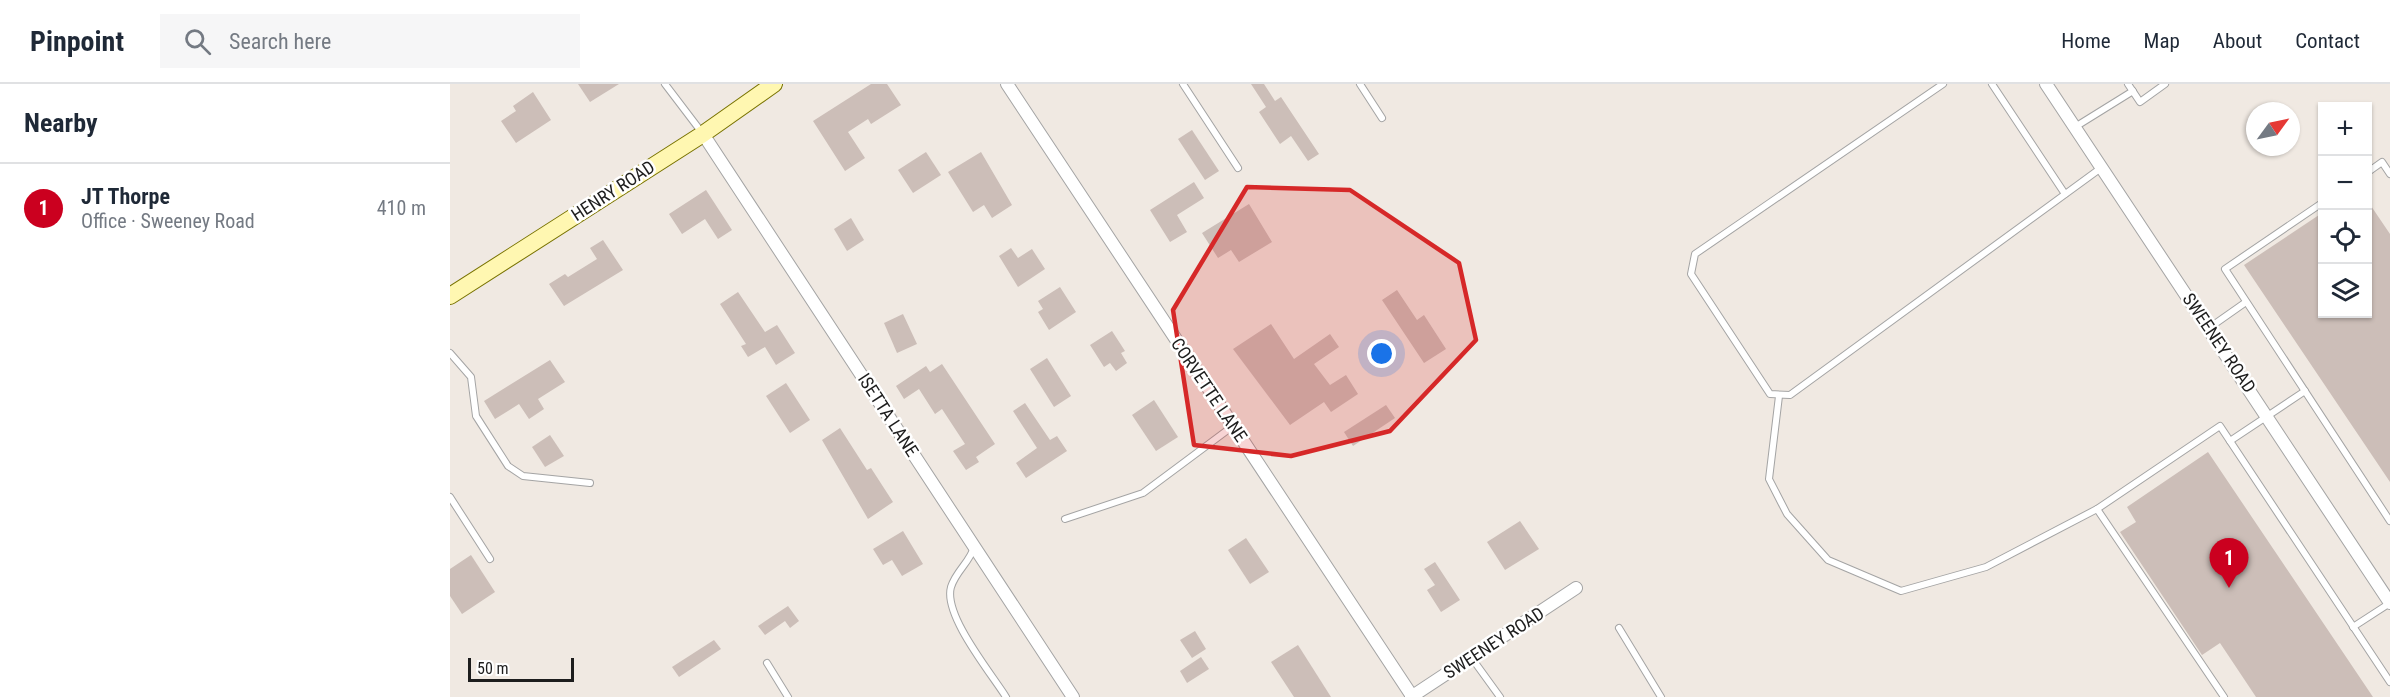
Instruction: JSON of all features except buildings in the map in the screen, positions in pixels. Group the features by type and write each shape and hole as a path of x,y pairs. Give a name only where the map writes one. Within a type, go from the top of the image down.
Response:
{"street":[{"name":"HENRY ROAD","path":"450,296 703,134 774,84"},
{"name":"CORVETTE LANE","path":"1007,84 1412,697"},
{"name":"SWEENEY ROAD","path":"2046,84 2390,603"},
{"name":"ISETTA LANE","path":"703,134 1073,697"},
{"name":"SWEENEY ROAD","path":"1412,697 1576,588"}],"lane":[{"path":"665,84 703,134"},
{"path":"1183,84 1238,168"},
{"path":"1360,84 1382,118"},
{"path":"1943,84 1695,254 1691,274 1770,393 1779,396 1790,395 2101,168"},
{"path":"1992,84 2065,194"},
{"path":"2128,84 2140,102 2165,84"},
{"path":"2075,128 2133,91"},
{"path":"2372,169 2382,162 2390,174"},
{"path":"2318,206 2224,269 2390,521"},
{"path":"2209,328 2246,302"},
{"path":"450,352 471,377 476,416 508,466 523,476 590,483"},
{"path":"2230,441 2305,391"},
{"path":"1779,396 1769,479 1787,514 1828,560 1901,591 1986,567 2097,509 2220,426 2390,682"},
{"path":"1065,519 1143,493 1233,426"},
{"path":"450,497 490,559"},
{"path":"2097,509 2224,697"},
{"path":"974,547 972,554 955,577 950,602 962,628 1006,697"},
{"path":"2353,627 2390,603"},
{"path":"1619,628 1661,697"},
{"path":"1471,657 1500,697"},
{"path":"767,663 788,697"}],"highlighted area":[{"path":"1247,187 1350,190 1459,263 1476,340 1390,431 1291,456 1194,445 1173,310"}],"place":[{"name":"JT Thorpe","path":"2229,588"}]}
